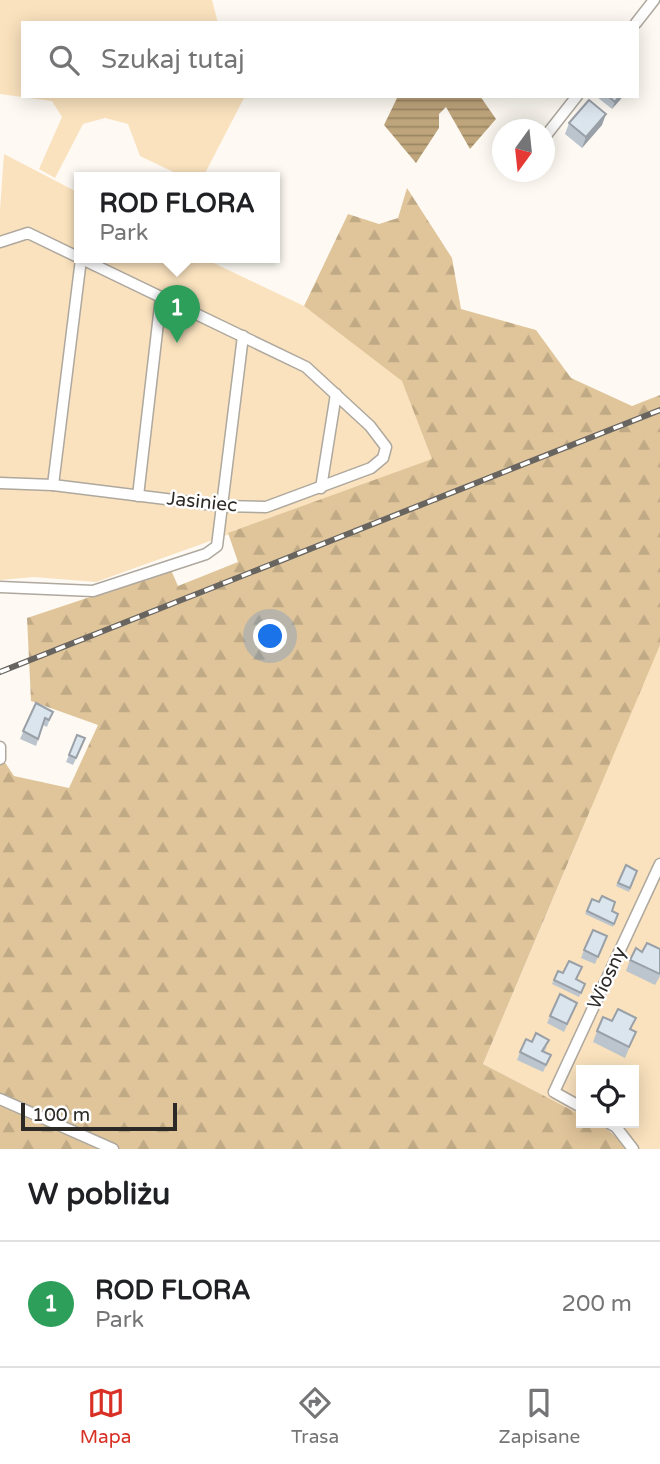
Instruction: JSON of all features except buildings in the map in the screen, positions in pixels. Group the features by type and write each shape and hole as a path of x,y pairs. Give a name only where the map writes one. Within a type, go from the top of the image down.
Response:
{"street":[{"path":"638,21 654,0"},
{"path":"555,124 575,98"},
{"path":"0,242 28,233 74,255"},
{"path":"52,485 80,263"},
{"path":"91,263 306,367 336,394 320,488"},
{"path":"138,496 161,297"},
{"path":"0,587 93,591 206,554 217,546 243,336"},
{"name":"Jasiniec","path":"0,483 52,485 222,506 266,508 371,468 383,458 386,447 370,426 336,394"},
{"path":"0,747 0,759"},
{"name":"Wiosny","path":"576,1104 554,1092 660,864"},
{"path":"0,1098 113,1149"},
{"path":"617,1128 633,1149"}],"shaded area":[{"path":"0,0 212,0 217,21 21,21 21,97 0,94"},
{"path":"30,98 244,98 206,172 174,172 140,156 128,124 105,118 83,124 55,178 39,169 62,117 52,101"},
{"path":"397,98 481,98 496,119 492,119 492,124 470,149 446,107 439,114 439,128 416,163 384,125"},
{"path":"4,154 74,190 74,263 214,263 304,306 405,379 433,461 96,582 34,577 0,580 0,210"},
{"path":"660,578 660,1149 625,1149 614,1132 606,1128 639,1128 639,1065 576,1065 576,1112 483,1064 590,811"}],"green space":[{"path":"407,188 452,258 461,309 536,330 571,378 632,406 660,395 660,645 483,1064 576,1112 576,1128 607,1129 625,1149 0,1149 0,755 14,776 69,788 98,725 31,701 27,618 171,570 178,586 238,562 228,533 432,459 402,381 304,306 348,214 379,224 398,218"}],"railway":[{"path":"0,672 660,410"}],"place":[{"name":"ROD FLORA","path":"177,343"}]}
